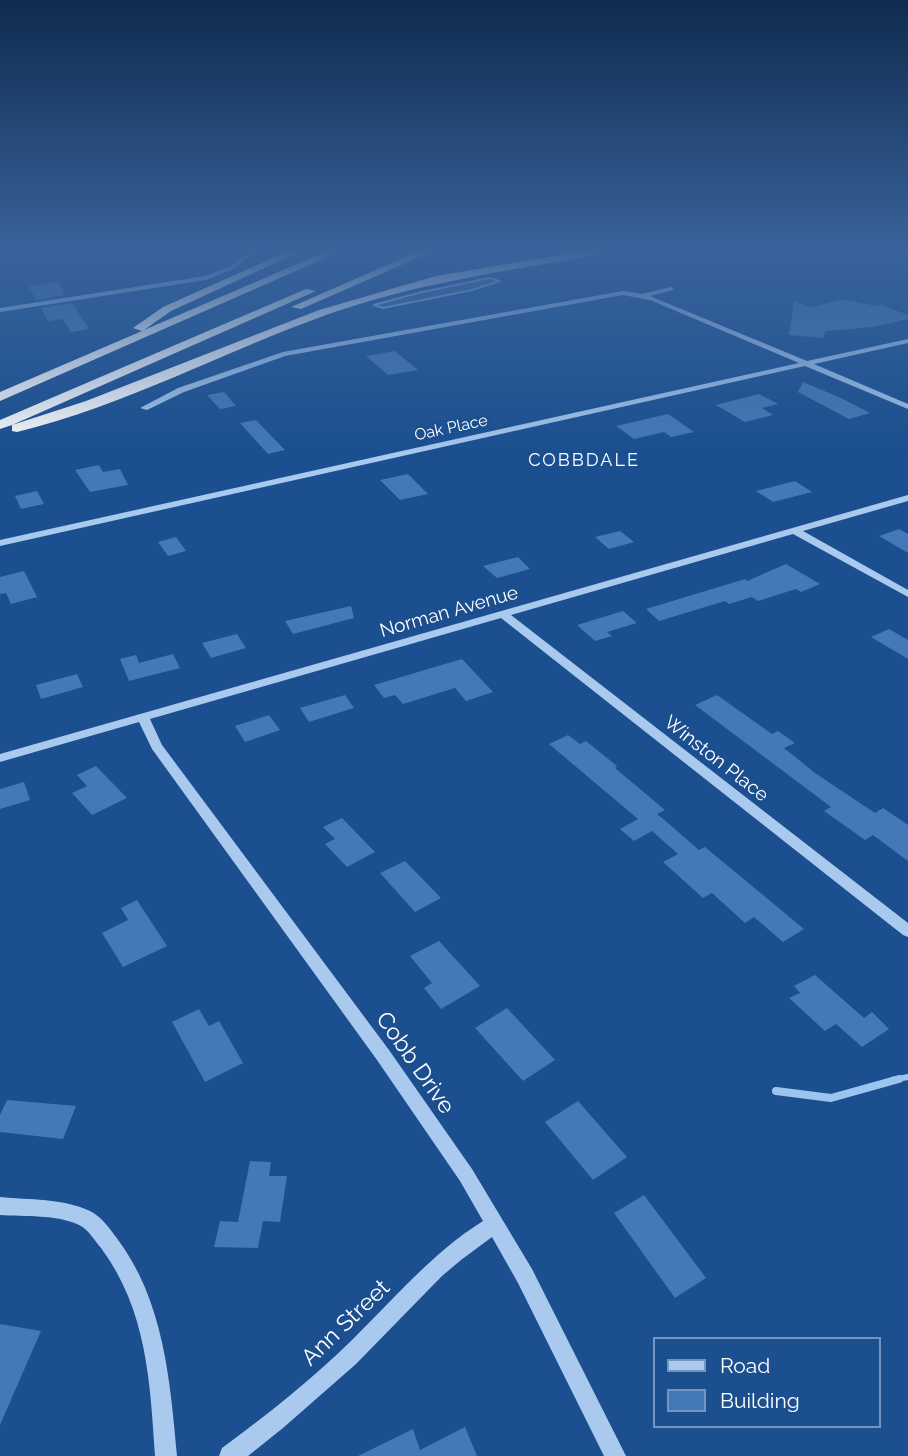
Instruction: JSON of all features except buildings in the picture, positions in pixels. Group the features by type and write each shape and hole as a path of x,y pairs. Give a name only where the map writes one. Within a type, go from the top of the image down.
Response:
{"highway":[{"path":"137,329 151,320"},
{"path":"0,386 158,320"},
{"path":"0,397 177,320"},
{"path":"0,425 242,320"},
{"path":"0,436 268,320"},
{"path":"17,428 91,404 303,320"}],"street":[{"path":"144,408 181,390 283,354 468,320"},
{"path":"703,320 908,407"},
{"name":"Oak Place","path":"0,543 908,341"},
{"name":"Norman Avenue","path":"0,758 908,498"},
{"path":"795,531 908,594"},
{"name":"Winston Place","path":"503,614 908,931"},
{"name":"Cobb Drive","path":"143,717 156,746 383,1055 466,1175 525,1276 615,1456"},
{"path":"0,1206 71,1213 90,1220 114,1248 140,1300 155,1352 166,1456"},
{"name":"Ann Street","path":"230,1456 287,1412 349,1357 446,1259 494,1225"}],"waterway":[{"path":"892,1080 908,1077"},
{"path":"776,1091 831,1098 899,1079"}],"district":[{"name":"COBBDALE","path":"584,461"}]}
